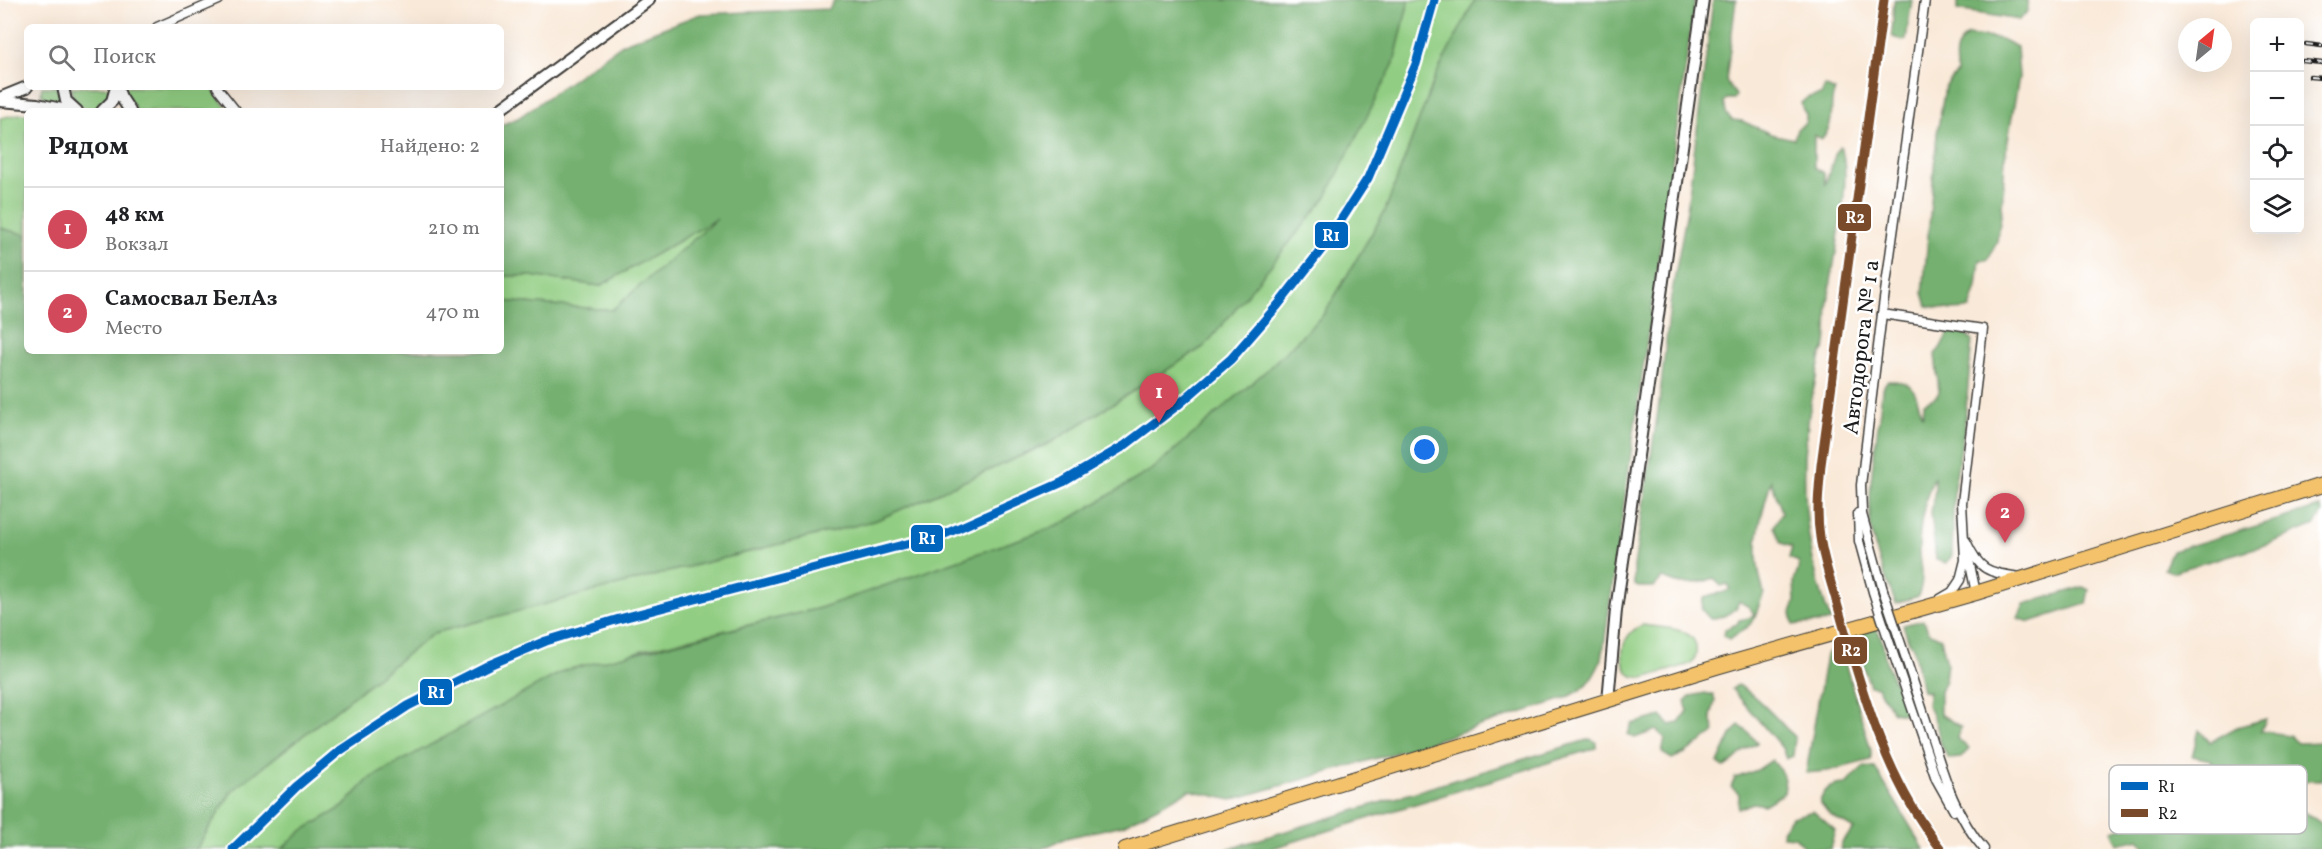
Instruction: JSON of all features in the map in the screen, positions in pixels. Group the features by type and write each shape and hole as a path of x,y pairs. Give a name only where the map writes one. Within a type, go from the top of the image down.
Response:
{"highway":[{"path":"1125,849 1716,667 1976,593 2322,485"}],"street":[{"path":"166,24 219,0"},
{"path":"502,108 649,0"},
{"path":"1608,701 1616,610 1703,0"},
{"name":"Автодорога № 1 а","path":"1925,0 1861,484 1864,522 1898,635 1944,777 1974,838"},
{"path":"0,99 24,88"},
{"path":"64,90 66,100 74,108"},
{"path":"105,108 112,101 115,90"},
{"path":"118,90 128,108"},
{"path":"219,90 234,108"},
{"path":"0,99 58,108"},
{"path":"1882,314 1983,329 1962,503 1965,560 1960,580 1952,592 1932,605"},
{"path":"1861,484 1858,515 1859,541 1888,638 1936,779 1952,808 1984,849"},
{"path":"1963,535 1974,559 1990,572 2024,578"},
{"path":"1963,535 1976,593"}],"green space":[{"path":"834,0 1409,0 1394,63 1325,199 1205,346 1052,442 877,520 434,633 232,791 196,849 0,849 0,228 24,234 24,354 504,354 504,301 612,310 717,219 600,286 531,276 504,276 504,124 518,118 624,43 700,14 829,9"},
{"path":"1409,0 1475,0 1436,75 1385,211 1325,313 1267,370 1153,469 1061,525 820,608 642,650 369,779 343,807 303,830 282,849 196,849 232,791 434,633 877,520 1052,442 1205,346 1394,63"},
{"path":"1475,0 1695,0 1602,659 1595,674 1583,688 1564,699 1395,753 1231,800 1190,790 1123,825 1066,838 1041,849 282,849 303,830 343,807 369,779 565,670 820,608 1060,525 1153,469 1267,370 1325,313 1385,211 1436,75"},
{"path":"1713,0 1736,0 1726,81 1736,95 1734,99 1727,99 1724,102 1726,113 1732,120 1742,121 1771,134 1794,139 1797,129 1806,123 1806,114 1801,103 1808,97 1821,95 1825,86 1835,91 1827,132 1822,139 1814,135 1814,167 1824,173 1825,185 1840,146 1844,159 1845,177 1841,222 1828,303 1826,344 1821,356 1808,420 1805,478 1806,508 1814,566 1831,621 1793,625 1791,612 1795,602 1794,581 1799,562 1789,558 1792,547 1781,543 1774,526 1782,512 1771,481 1760,523 1757,549 1764,593 1750,624 1729,639 1724,636 1725,629 1754,614 1749,607 1739,601 1736,609 1724,616 1710,619 1702,610 1703,599 1727,591 1730,589 1728,584 1721,586 1713,578 1685,584 1662,578 1654,587 1638,587 1634,584 1634,566 1659,403 1671,297 1687,210"},
{"path":"1894,0 1912,0 1906,39 1903,41 1893,37 1892,34"},
{"path":"1958,0 2027,0 2028,11 2019,20 1958,10"},
{"path":"1968,35 2001,39 2017,47 2019,77 2005,157 2002,209 1997,241 1988,260 1980,260 1977,287 1970,309 1952,310 1927,306 1923,293 1937,134 1945,87 1957,73 1956,52 1960,43"},
{"path":"42,90 58,90 65,104 46,100"},
{"path":"72,90 109,90 104,103 94,108 84,107 73,97"},
{"path":"123,90 213,90 227,108 134,108"},
{"path":"24,114 24,234 0,228 0,118"},
{"path":"720,217 612,310 504,301 504,276 531,276 600,286"},
{"path":"1950,331 1964,334 1972,340 1964,431 1954,487 1952,555 1947,563 1936,560 1931,512 1935,490 1934,477 1921,522 1919,550 1922,578 1918,596 1896,604 1876,551 1870,519 1871,487 1882,389 1887,381 1897,381 1910,386 1914,390 1923,416 1924,403 1936,397 1939,392 1935,354"},
{"path":"2320,507 2322,513 2315,525 2269,544 2172,572 2164,569 2172,551"},
{"path":"2083,587 2089,590 2086,604 2030,622 2018,618 2024,604"},
{"path":"1923,620 1929,632 1941,638 1947,663 1945,680 1940,692 1940,714 1961,727 1957,738 1969,749 1961,758 1949,759 1941,745 1936,723 1927,705 1929,692 1922,691 1913,647 1903,625"},
{"path":"1643,625 1675,629 1689,635 1696,647 1696,655 1690,664 1644,678 1632,676 1624,663 1623,648 1630,634"},
{"path":"1872,626 1881,638 1888,668 1902,698 1905,714 1893,712 1877,687 1870,686 1854,639 1859,630"},
{"path":"1840,646 1871,750 1871,760 1828,771 1806,773 1826,655 1833,648"},
{"path":"1737,685 1759,701 1795,738 1793,756 1786,759 1782,748 1732,689"},
{"path":"1705,693 1713,695 1715,701 1711,717 1715,732 1685,753 1672,759 1662,753 1665,738 1656,730 1635,738 1628,734 1632,724 1661,716 1670,725 1679,723 1688,711 1685,702 1691,696"},
{"path":"2266,719 2261,731 2289,735 2298,743 2322,742 2322,781 2307,781 2307,765 2210,765 2211,760 2192,756 2199,730 2210,742 2237,727"},
{"path":"1739,725 1757,743 1747,748 1724,767 1718,763 1731,735"},
{"path":"1590,739 1596,742 1596,748 1270,849 1227,849"},
{"path":"1772,760 1785,783 1784,793 1764,805 1753,803 1738,809 1739,794 1731,787 1735,778 1757,770"},
{"path":"1863,767 1875,768 1924,849 1840,849 1843,841 1854,829 1830,815 1820,802 1826,790 1833,786 1846,784"},
{"path":"1813,811 1835,830 1830,849 1806,849 1795,837 1783,836 1782,831 1792,817"},
{"path":"2307,814 2322,824 2322,849 2147,849 2139,839 2118,844 2113,834 2307,834"}],"railway":[{"path":"1884,0 1821,465 1818,519 1827,569 1869,711 1906,797 1922,824 1941,849"},
{"path":"2306,44 2322,46"},
{"path":"2304,61 2322,63"},
{"path":"2310,77 2322,78"}],"transit line":[{"name":"R1","path":"233,849 296,787 338,752 408,706 489,665 546,641 619,619 945,534 1063,482 1124,446 1178,405 1231,359 1278,305 1325,245 1368,178 1416,64 1434,0"},
{"name":"R2","path":"1884,0 1821,465 1818,519 1827,569 1869,711 1906,797 1922,824 1941,849"}],"place":[{"name":"48 км","path":"1159,423"},
{"name":"Самосвал БелАз","path":"2005,543"}]}
